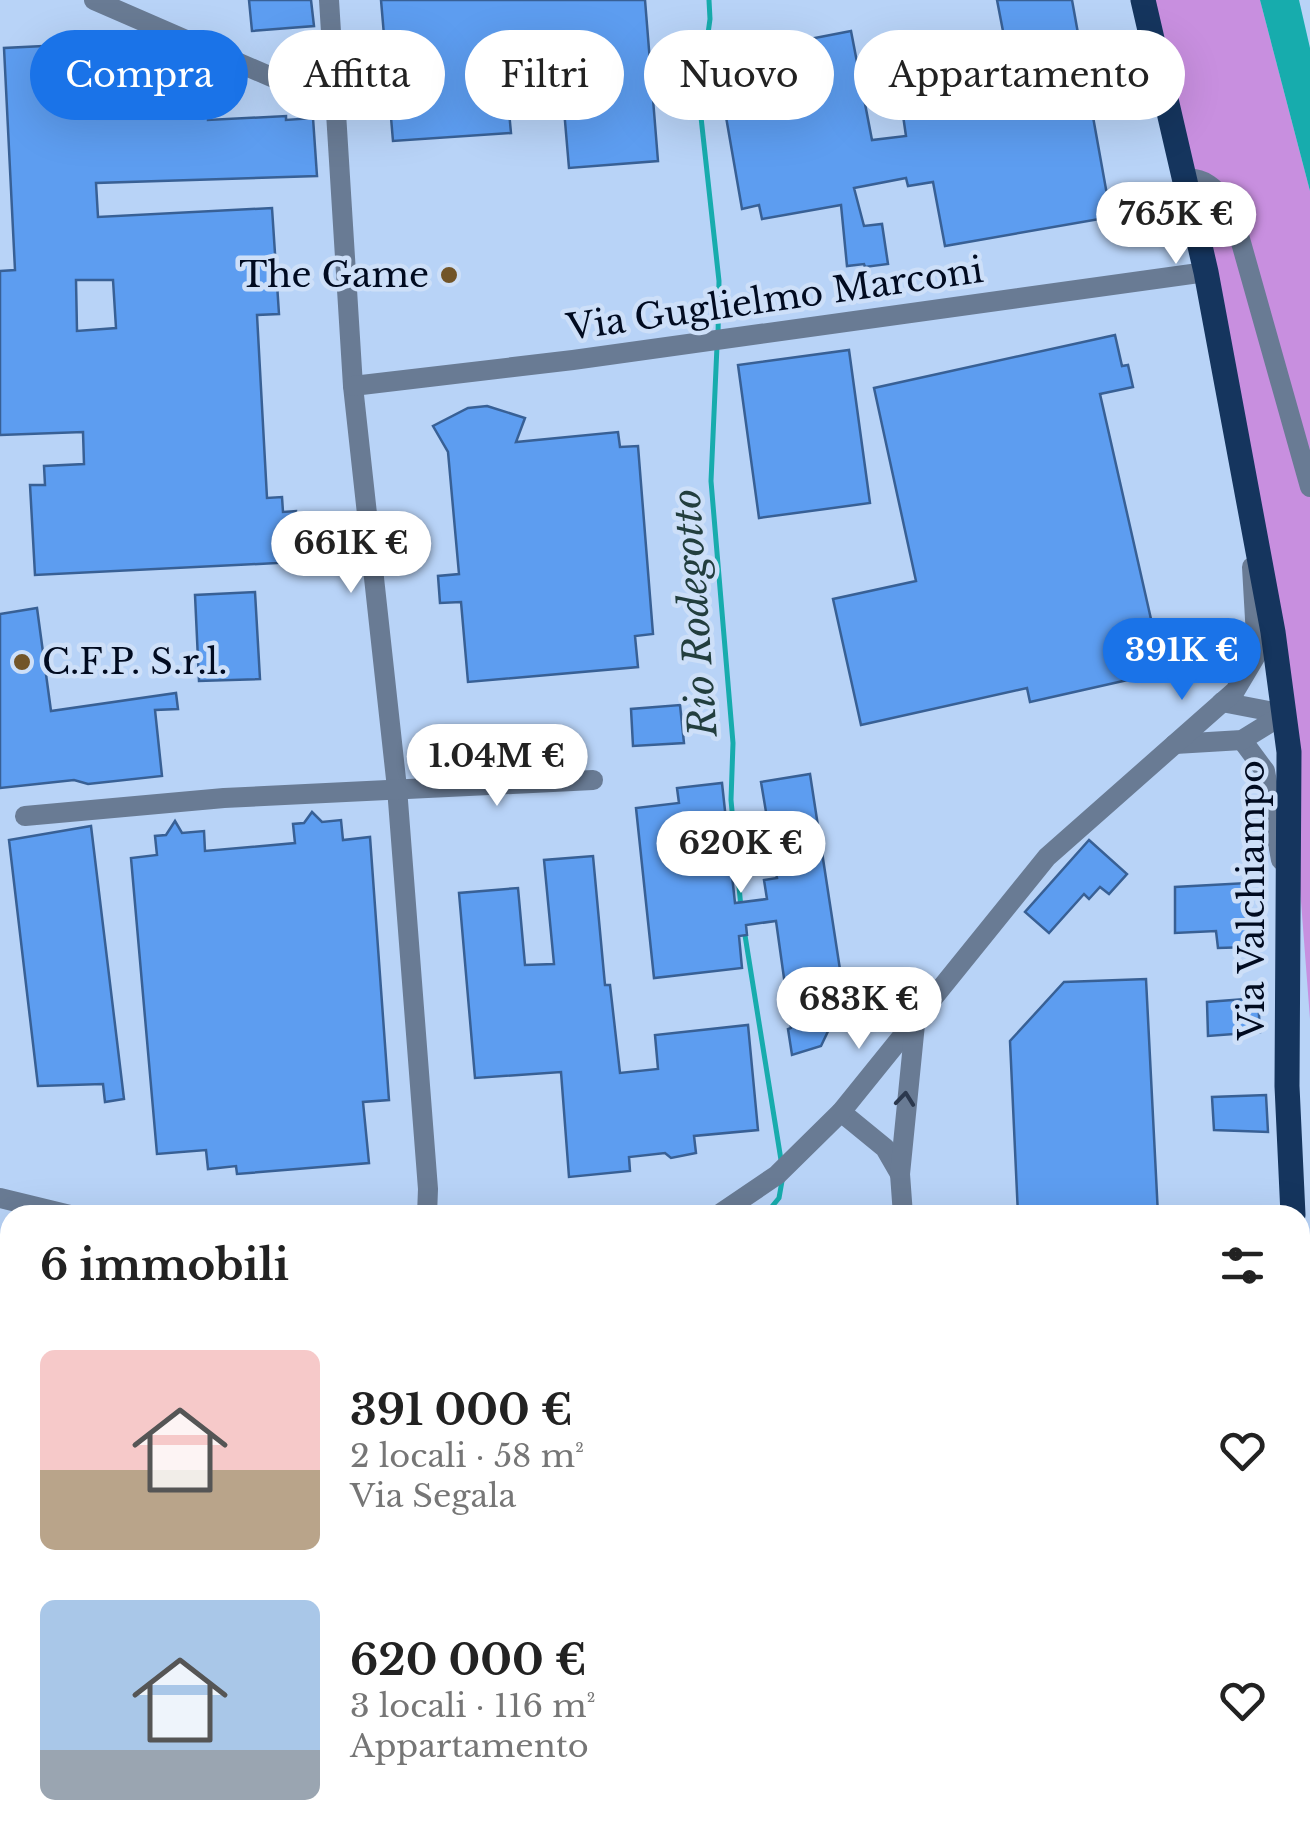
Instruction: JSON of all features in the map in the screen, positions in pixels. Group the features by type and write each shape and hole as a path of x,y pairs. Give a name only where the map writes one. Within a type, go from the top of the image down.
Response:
{"main road":[{"name":"Via Valchiampo","path":"1143,0 1206,272 1253,525 1289,752 1287,1086 1293,1205"}],"street":[{"path":"94,0 268,75"},
{"path":"330,0 332,30"},
{"path":"337,120 353,386 398,788 427,1205"},
{"path":"1184,178 1211,184 1230,206 1310,487"},
{"name":"Via Guglielmo Marconi","path":"353,386 573,360 1206,272"},
{"path":"733,1205 777,1176 841,1112 1047,857 1222,702 1248,673 1256,654 1253,525"},
{"path":"1222,702 1284,714"},
{"path":"1175,744 1242,740 1284,714"},
{"path":"1242,740 1265,772 1288,904"},
{"path":"25,816 224,798 594,780"},
{"path":"902,1205 900,1174 905,1100 915,1024"},
{"path":"841,1112 885,1148 900,1174"},
{"path":"428,1189 435,1205"},
{"path":"0,1198 29,1205"}],"shaded area":[{"path":"1141,0 1260,0 1310,191 1310,1019 1282,653 1167,120 1185,120 1185,30 1147,30"},
{"path":"1260,0 1299,0 1310,48 1310,191"}],"building":[{"path":"249,0 311,0 314,26 252,31"},
{"path":"381,0 645,0 644,120 655,120 658,161 569,168 565,120 624,120 624,30 465,30 465,120 510,120 511,133 393,141 391,120 445,120 445,30 384,30"},
{"path":"997,0 1072,0 1077,30 1003,30"},
{"path":"851,31 854,120 868,120 872,140 906,136 904,120 1094,120 1111,217 945,246 933,182 908,186 906,178 854,188 864,226 882,224 888,264 847,266 841,205 762,219 759,205 742,209 727,120 834,120 834,34"},
{"path":"30,47 30,120 268,117 268,120 313,120 317,176 96,183 98,217 272,208 279,314 257,315 267,498 282,497 283,512 296,511 296,521 305,520 308,558 277,563 35,575 30,485 45,485 44,466 84,464 83,432 0,435 0,271 15,270 4,48","holes":["76,280 113,280 116,328 77,331"]},
{"path":"1115,335 1122,366 1128,365 1133,387 1100,394 1163,672 1030,702 1027,688 861,725 833,599 916,581 874,388"},
{"path":"849,350 870,503 759,518 738,365"},
{"path":"487,406 525,418 516,442 618,432 620,447 638,446 653,634 635,636 638,667 468,682 461,602 440,603 438,576 459,574 448,452 433,426 468,408"},
{"path":"255,592 260,679 199,681 195,595"},
{"name":"C.F.P. S.r.l.","path":"37,608 51,711 176,693 178,709 155,710 162,776 0,788 0,614"},
{"path":"680,705 684,743 633,746 631,709"},
{"path":"810,774 841,976 822,979 830,1027 821,1046 792,1055 776,921 746,925 747,935 739,936 742,968 654,978 636,808 679,803 677,788 722,783 735,903 767,899 764,880 777,878 761,782"},
{"path":"312,812 322,822 341,820 343,840 370,837 389,1100 363,1102 369,1163 237,1174 236,1166 208,1169 206,1150 157,1154 131,858 157,855 155,836 166,835 175,821 182,833 204,831 205,851 295,843 293,824 304,823"},
{"path":"91,826 124,1099 105,1102 103,1084 38,1086 9,840"},
{"path":"1089,840 1127,874 1109,894 1100,887 1089,899 1084,894 1049,933 1025,912"},
{"path":"593,856 605,985 610,985 620,1073 658,1069 655,1035 748,1025 758,1130 694,1136 696,1153 671,1158 665,1153 629,1157 630,1171 569,1177 561,1072 475,1078 459,893 518,888 525,965 554,964 544,860"},
{"path":"1247,883 1250,947 1218,948 1216,931 1175,933 1175,887"},
{"path":"1146,979 1157,1205 1018,1205 1010,1041 1064,982"},
{"path":"1258,998 1260,1032 1208,1036 1207,1002"},
{"path":"1266,1095 1268,1132 1214,1130 1212,1097"}],"waterway":[{"name":"Rio Rodegotto","path":"709,0 699,99 719,281 718,335"},
{"name":"Rio Rodegotto","path":"717,346 711,481 733,743 731,800 741,908"},
{"name":"Rio Rodegotto","path":"744,929 781,1160"},
{"name":"Rio Rodegotto","path":"773,1205 779,1198 782,1181"}],"place":[{"name":"The Game","path":"449,275"},
{"name":"C.F.P. S.r.l.","path":"22,662"}]}
